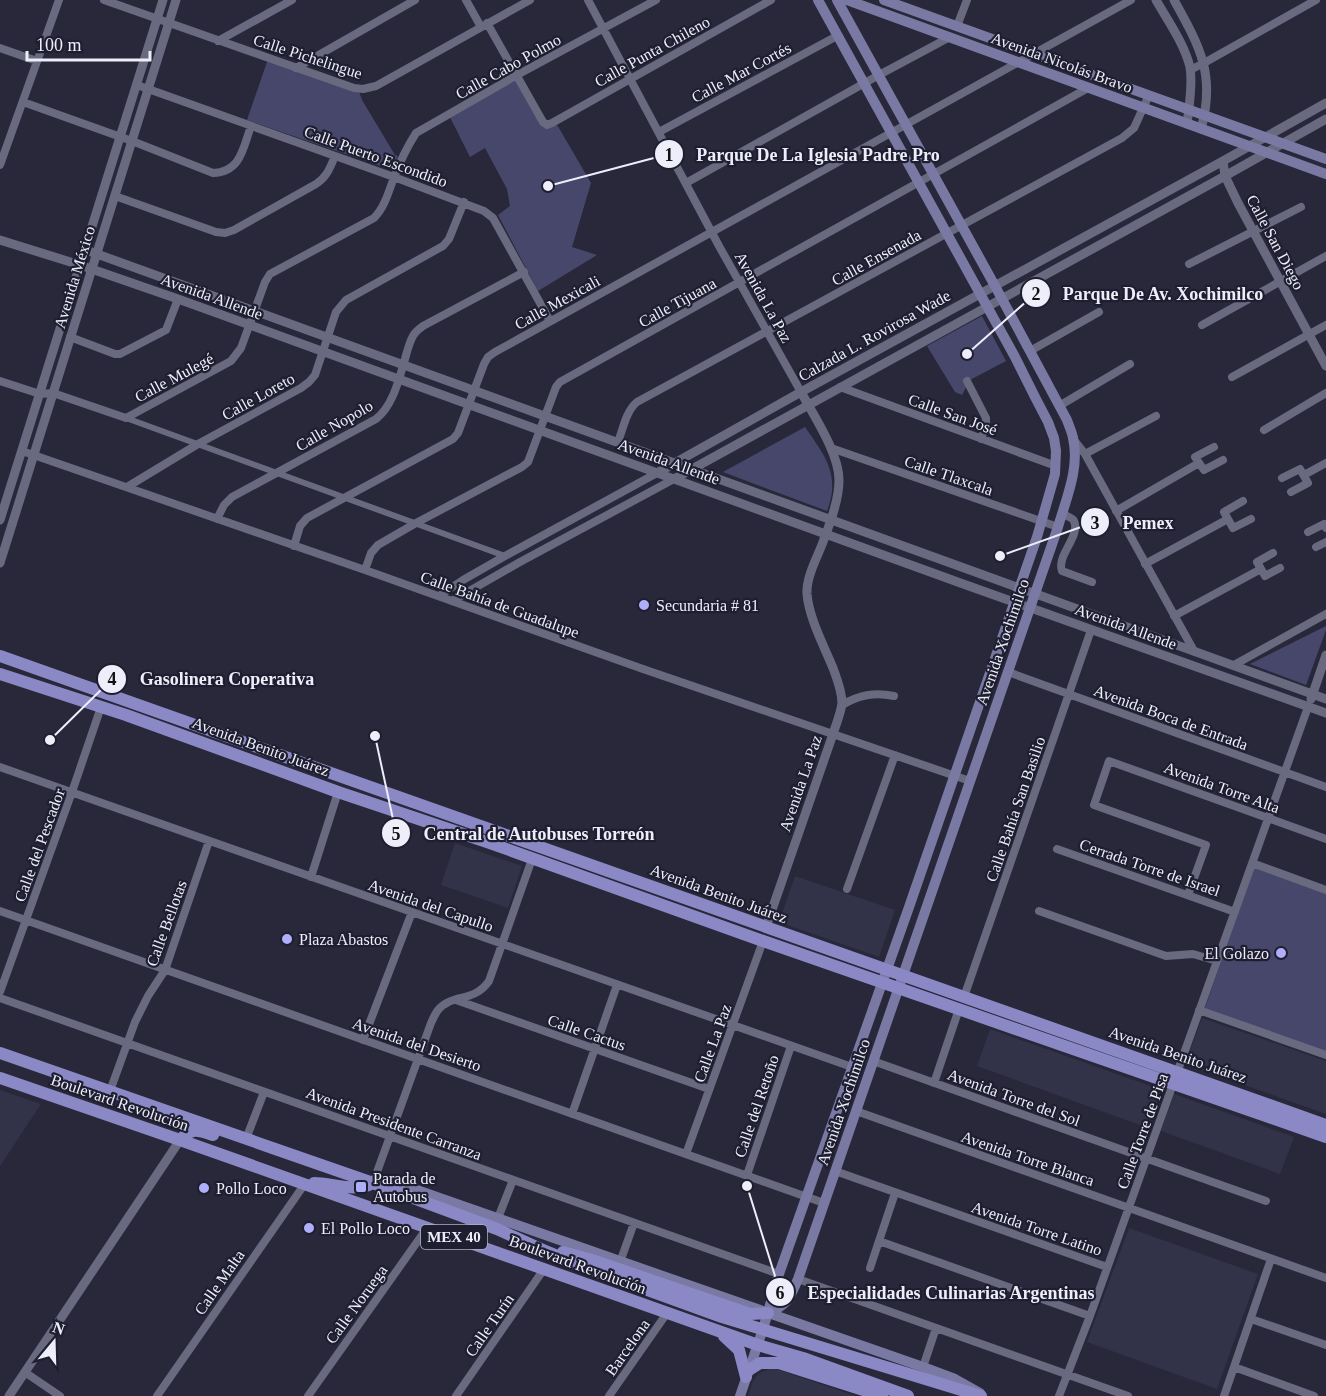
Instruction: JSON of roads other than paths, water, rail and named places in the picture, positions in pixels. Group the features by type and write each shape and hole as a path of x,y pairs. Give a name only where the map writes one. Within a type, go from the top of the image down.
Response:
{"main road":[{"name":"Avenida Xochimilco","path":"740,1396 806,1196 1020,588 1042,522 1056,466 1054,438 1048,422 1015,357 818,0"},
{"name":"Avenida Xochimilco","path":"768,1313 785,1304 798,1279 1058,527 1072,479 1075,459 1073,438 1059,406 837,0"},
{"name":"Avenida Nicolás Bravo","path":"847,0 1326,174"},
{"name":"Avenida Nicolás Bravo","path":"884,0 1326,159"},
{"name":"Avenida Benito Juárez","path":"0,656 964,997 1326,1137"},
{"name":"Avenida Benito Juárez","path":"0,674 126,715 338,792 487,842 959,1009 1326,1125"},
{"path":"126,715 143,714 150,709"},
{"path":"337,775 338,792 355,789 395,802 410,801"},
{"path":"608,885 612,872"},
{"name":"MEX 40","path":"0,1053 373,1183 497,1229 623,1282 722,1317 981,1396"},
{"name":"Boulevard Revolución","path":"0,1078 908,1396"},
{"path":"1270,1117 1326,1130"},
{"path":"180,1140 188,1132 198,1131 232,1140 246,1139"},
{"path":"304,1185 318,1183 362,1187 391,1181 498,1218 750,1314 768,1313 922,1367 961,1382 986,1396"},
{"path":"475,1245 517,1251 557,1251 619,1265"},
{"path":"718,1331 739,1350 748,1373 760,1363 779,1363 882,1396"}],"street":[{"path":"0,163 59,0"},
{"name":"Calle Pichelingue","path":"104,0 354,88 363,89 370,88 530,0"},
{"name":"Avenida México","path":"0,520 164,0"},
{"name":"Avenida México","path":"0,563 176,0"},
{"path":"218,41 292,0"},
{"path":"296,68 415,0"},
{"path":"466,0 517,75"},
{"name":"Avenida La Paz","path":"588,0 711,232 808,405 831,448 838,467 839,488 831,519 809,579 807,593 810,610 838,681 842,705 766,927"},
{"name":"Calle Cabo Polmo","path":"394,177 416,133 656,0"},
{"name":"Calle Punta Chileno","path":"517,75 543,122 552,123 771,0"},
{"path":"957,26 967,0"},
{"name":"Calle Mexicali","path":"294,546 300,526 307,518 453,439 458,433 488,357 1131,0"},
{"path":"1156,0 1183,48 1190,70 1187,124"},
{"path":"1174,0 1197,43 1207,77 1207,98 1201,129"},
{"path":"1190,70 1316,0"},
{"name":"Calle Mar Cortés","path":"659,132 837,36"},
{"path":"686,183 863,83 950,37"},
{"path":"0,48 37,61"},
{"name":"Calle Puerto Escondido","path":"137,85 484,211 493,219 550,321"},
{"name":"Calle Tijuana","path":"365,570 374,548 528,462 556,387 560,382 1088,88"},
{"name":"Calle Ensenada","path":"618,442 629,412 637,402 1122,138 1134,128 1149,95"},
{"path":"23,102 213,172 229,169 239,160 251,126"},
{"name":"Calzada L. Rovirosa Wade","path":"439,596 505,556 1223,162 1326,103"},
{"name":"Calzada L. Rovirosa Wade","path":"452,601 1326,119"},
{"path":"115,196 216,232 225,233 316,184 328,173 334,156"},
{"name":"Calle San Diego","path":"1223,162 1225,176 1252,232 1326,366"},
{"name":"Calle Mulegé","path":"52,393 126,418 231,361 241,348 270,274 374,218 383,206 394,177"},
{"name":"Calle Loreto","path":"127,487 198,444 302,388 315,375 336,312 346,300 443,246 449,239 464,202"},
{"path":"1190,264 1301,207"},
{"name":"Avenida Allende","path":"0,240 178,299 1326,713"},
{"name":"Avenida Allende","path":"86,250 1326,699"},
{"path":"1202,325 1326,256"},
{"name":"Calle Nopolo","path":"217,519 224,505 232,497 376,420 387,408 414,334 423,326 524,272"},
{"path":"70,337 120,354 166,330 178,299"},
{"path":"1030,351 1099,312"},
{"path":"1232,377 1326,325"},
{"path":"1059,406 1130,364"},
{"path":"0,381 40,394 52,393"},
{"path":"967,381 986,418 981,439"},
{"name":"Calle San José","path":"840,387 1056,466"},
{"path":"1264,430 1326,393"},
{"path":"1085,454 1156,416"},
{"path":"126,418 505,556"},
{"path":"1073,438 1085,454 1194,651"},
{"path":"1214,447 1195,456 1199,463 1204,470 1223,460"},
{"name":"Calle Tlaxcala","path":"831,448 1058,527"},
{"name":"Calle Bahía de Guadalupe","path":"22,451 970,781"},
{"path":"1116,511 1199,463"},
{"path":"1291,492 1304,476 1326,463"},
{"path":"1282,478 1304,476"},
{"path":"1145,564 1226,515 1243,501"},
{"path":"1062,514 1072,518 1075,522 1075,529 1060,567 1062,571 1092,582"},
{"path":"1226,515 1233,528 1251,519"},
{"path":"1308,532 1324,524 1326,528"},
{"path":"1316,547 1326,542"},
{"path":"1273,553 1257,562 1264,576 1280,568"},
{"path":"1174,616 1261,569"},
{"path":"1234,665 1326,614"},
{"name":"Calle Bahía San Basilio","path":"964,997 1091,630"},
{"path":"1308,707 1326,655"},
{"name":"Avenida Boca de Entrada","path":"1008,672 1326,787"},
{"path":"842,705 867,694 881,693 894,696"},
{"name":"Calle del Pescador","path":"0,992 100,707"},
{"name":"Calle Torre de Pisa","path":"1059,1396 1090,1316 1308,707"},
{"path":"847,889 895,756"},
{"name":"Avenida Torre Alta","path":"1188,895 1206,845 1094,805 1109,761 1326,839"},
{"name":"Avenida del Capullo","path":"0,767 852,1067"},
{"path":"311,877 338,792"},
{"name":"Calle Bellotas","path":"110,1091 141,1008 165,970 209,841"},
{"name":"Cerrada Torre de Israel","path":"1057,849 1235,912"},
{"path":"373,1183 431,1023 438,1010 445,1004 479,993 489,981 532,859"},
{"path":"1252,863 1326,890"},
{"name":"Avenida del Desierto","path":"0,911 824,1203"},
{"path":"1039,911 1166,956 1193,954 1217,961"},
{"path":"363,1040 412,912"},
{"name":"Calle La Paz","path":"686,1154 763,941"},
{"path":"572,1114 617,985"},
{"name":"Avenida Presidente Carranza","path":"0,998 779,1274"},
{"name":"Calle Cactus","path":"455,1000 709,1089"},
{"path":"934,1083 959,1009"},
{"path":"1199,1010 1326,1055"},
{"name":"Calle del Retoño","path":"747,1175 791,1046"},
{"name":"Avenida Torre del Sol","path":"873,1061 1266,1201"},
{"path":"246,1139 264,1092"},
{"name":"Avenida Torre Blanca","path":"856,1112 1326,1278"},
{"path":"9,1396 180,1140"},
{"name":"Avenida Torre Latino","path":"835,1171 1107,1267"},
{"path":"498,1218 513,1180"},
{"name":"Calle Malta","path":"157,1396 304,1185"},
{"path":"870,1268 895,1193"},
{"path":"619,1265 634,1223"},
{"name":"Calle Noruega","path":"308,1396 427,1228"},
{"path":"879,1240 1090,1316"},
{"path":"1224,1396 1271,1259"},
{"name":"Calle Turín","path":"456,1396 544,1269"},
{"path":"798,1279 1128,1396"},
{"name":"Barcelona","path":"609,1396 667,1313"},
{"path":"1251,1319 1326,1346"},
{"path":"922,1367 936,1328"},
{"path":"1234,1367 1314,1396"},
{"path":"26,1373 60,1396"}],"place":[{"name":"Parque De La Iglesia Padre Pro","path":"548,186"},
{"name":"Parque De Av. Xochimilco","path":"967,354"},
{"name":"Pemex","path":"1000,556"},
{"name":"Secundaria # 81","path":"644,605"},
{"name":"Central de Autobuses Torreón","path":"375,736"},
{"name":"Gasolinera Coperativa","path":"50,740"},
{"name":"Plaza Abastos","path":"287,939"},
{"name":"El Golazo","path":"1281,953"},
{"name":"Especialidades Culinarias Argentinas","path":"747,1186"},
{"name":"Parada de Autobus","path":"361,1187"},
{"name":"Pollo Loco","path":"204,1188"},
{"name":"El Pollo Loco","path":"309,1228"}]}
